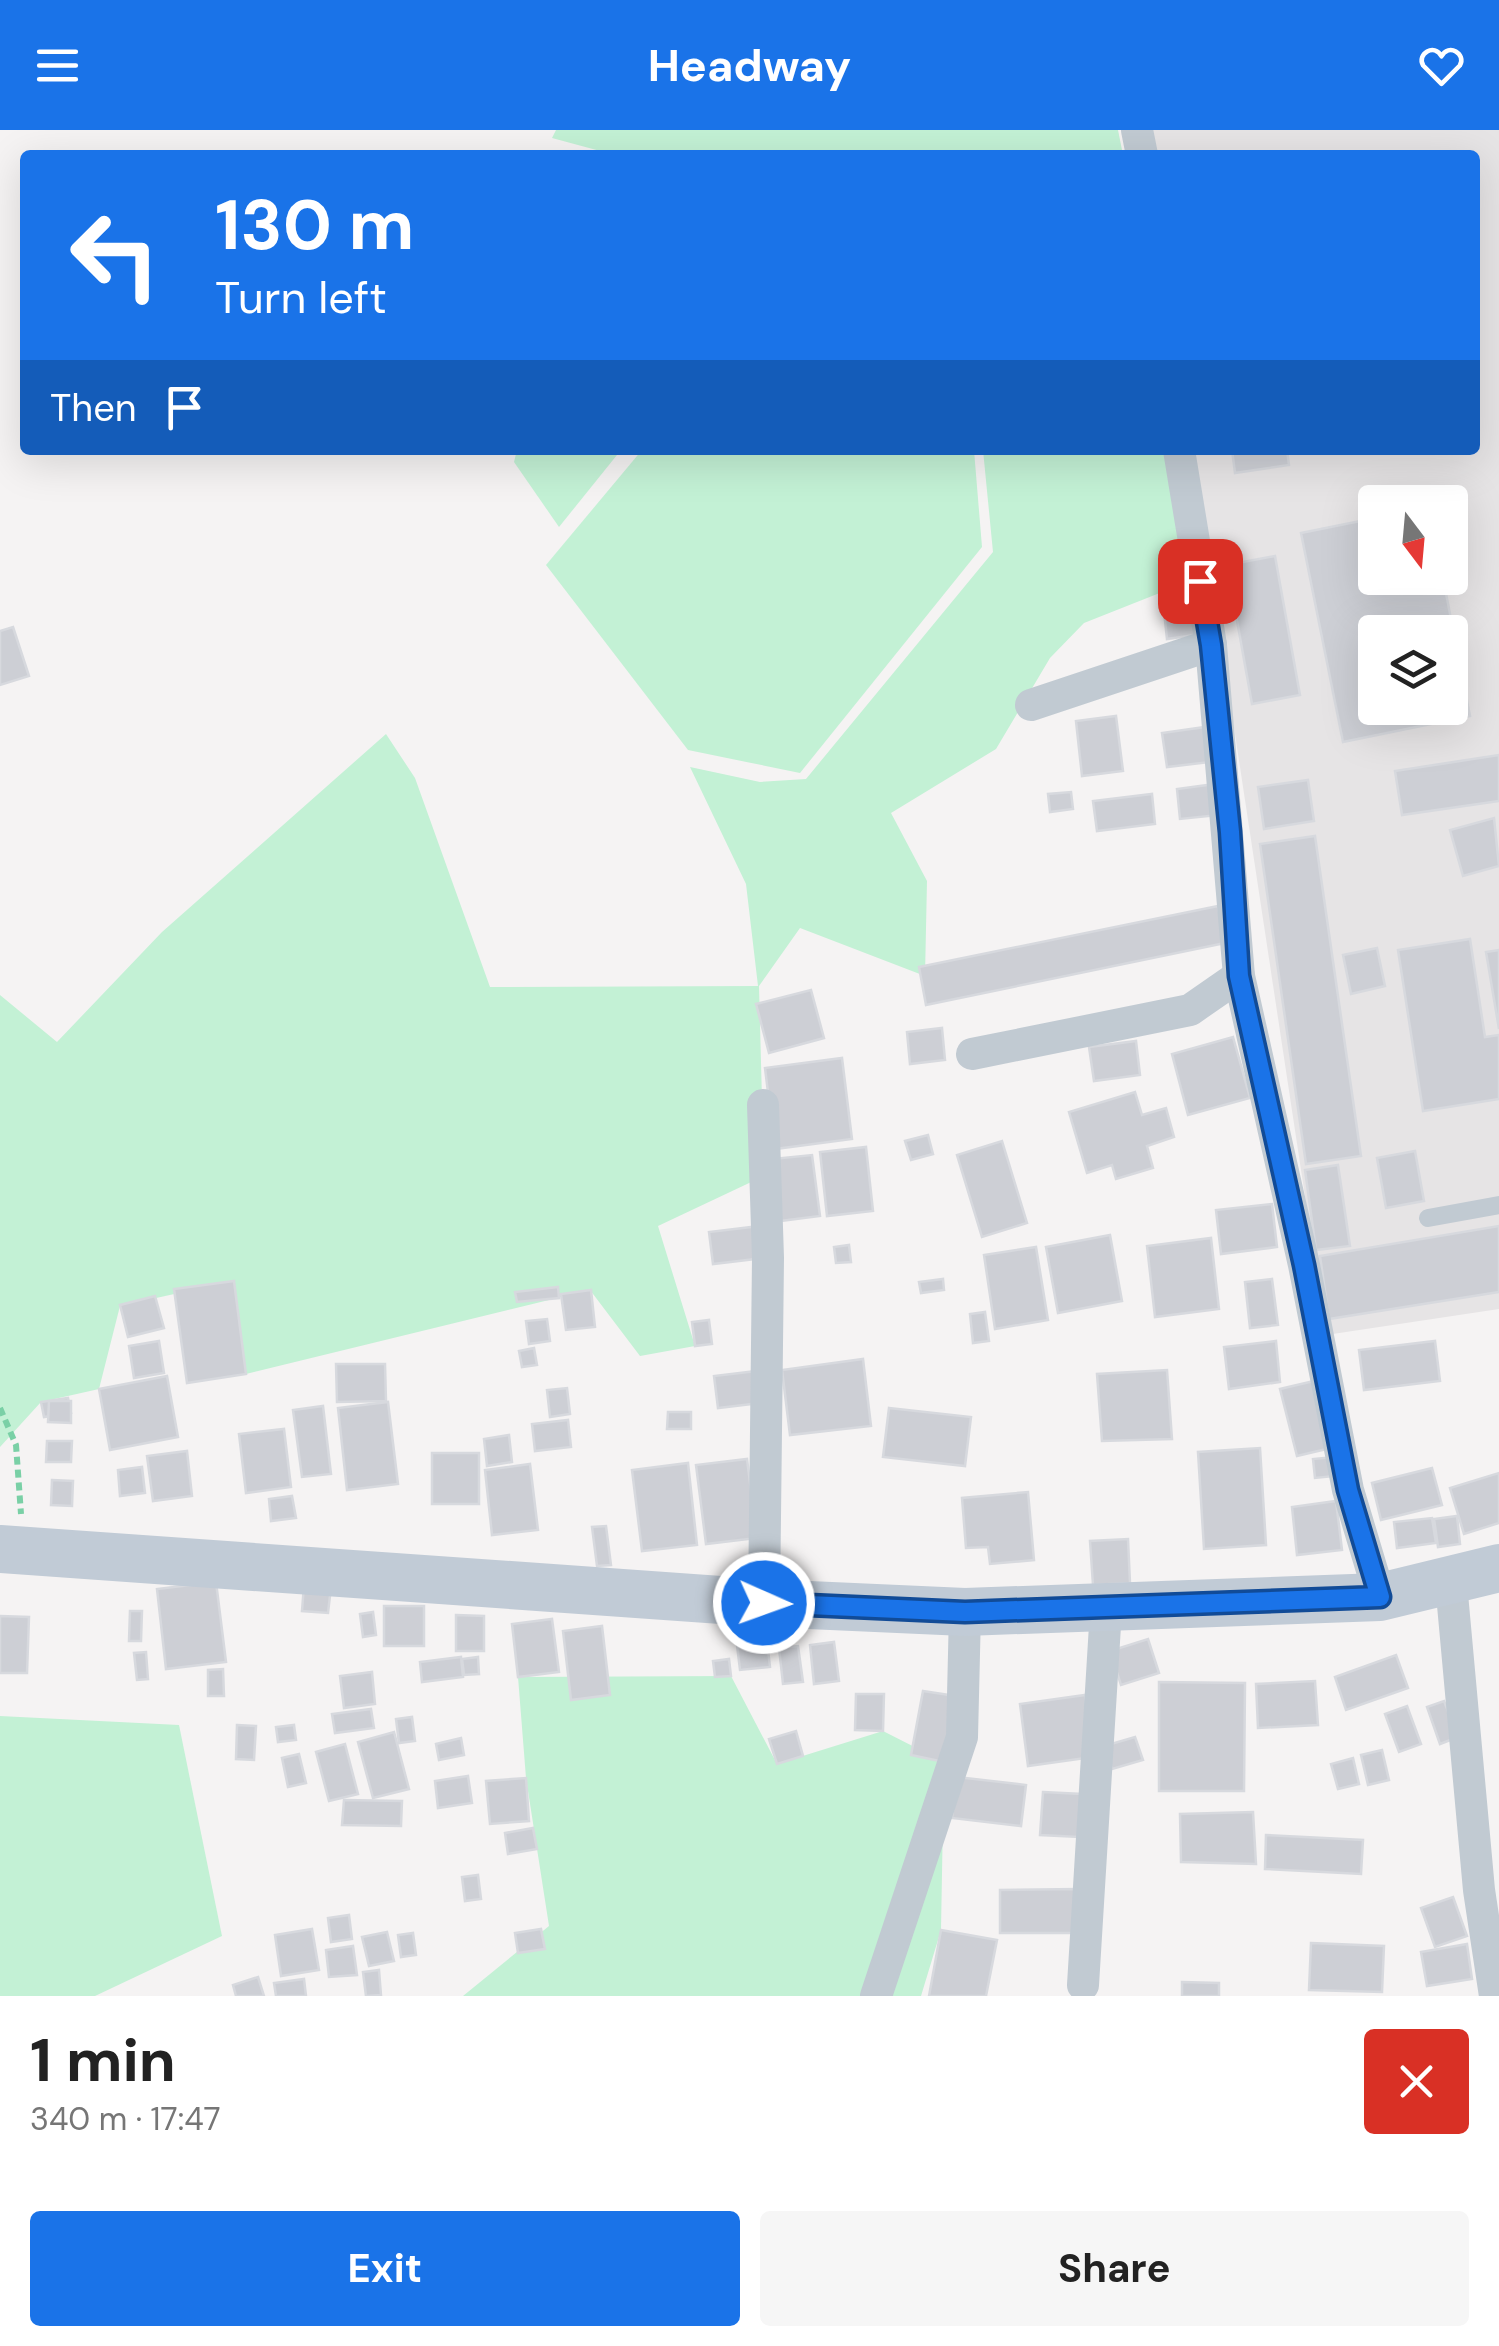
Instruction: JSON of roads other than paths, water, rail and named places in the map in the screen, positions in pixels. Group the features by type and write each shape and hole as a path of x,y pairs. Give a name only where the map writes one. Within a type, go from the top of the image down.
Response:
{"main road":[{"path":"11,1549 764,1603 965,1612 1380,1597 1451,1583 1499,1568"}],"street":[{"path":"1179,455 1211,645 1239,976 1304,1265 1348,1490 1380,1597"},
{"path":"1031,705 1211,645"},
{"path":"972,1054 1190,1010 1239,976"},
{"path":"763,1105 768,1258 764,1603"},
{"path":"1451,1583 1477,1872 1494,1996"},
{"path":"1084,1985 1106,1609"},
{"path":"876,1996 962,1738 965,1612"}],"lane":[{"path":"1428,1218 1499,1206"}]}
